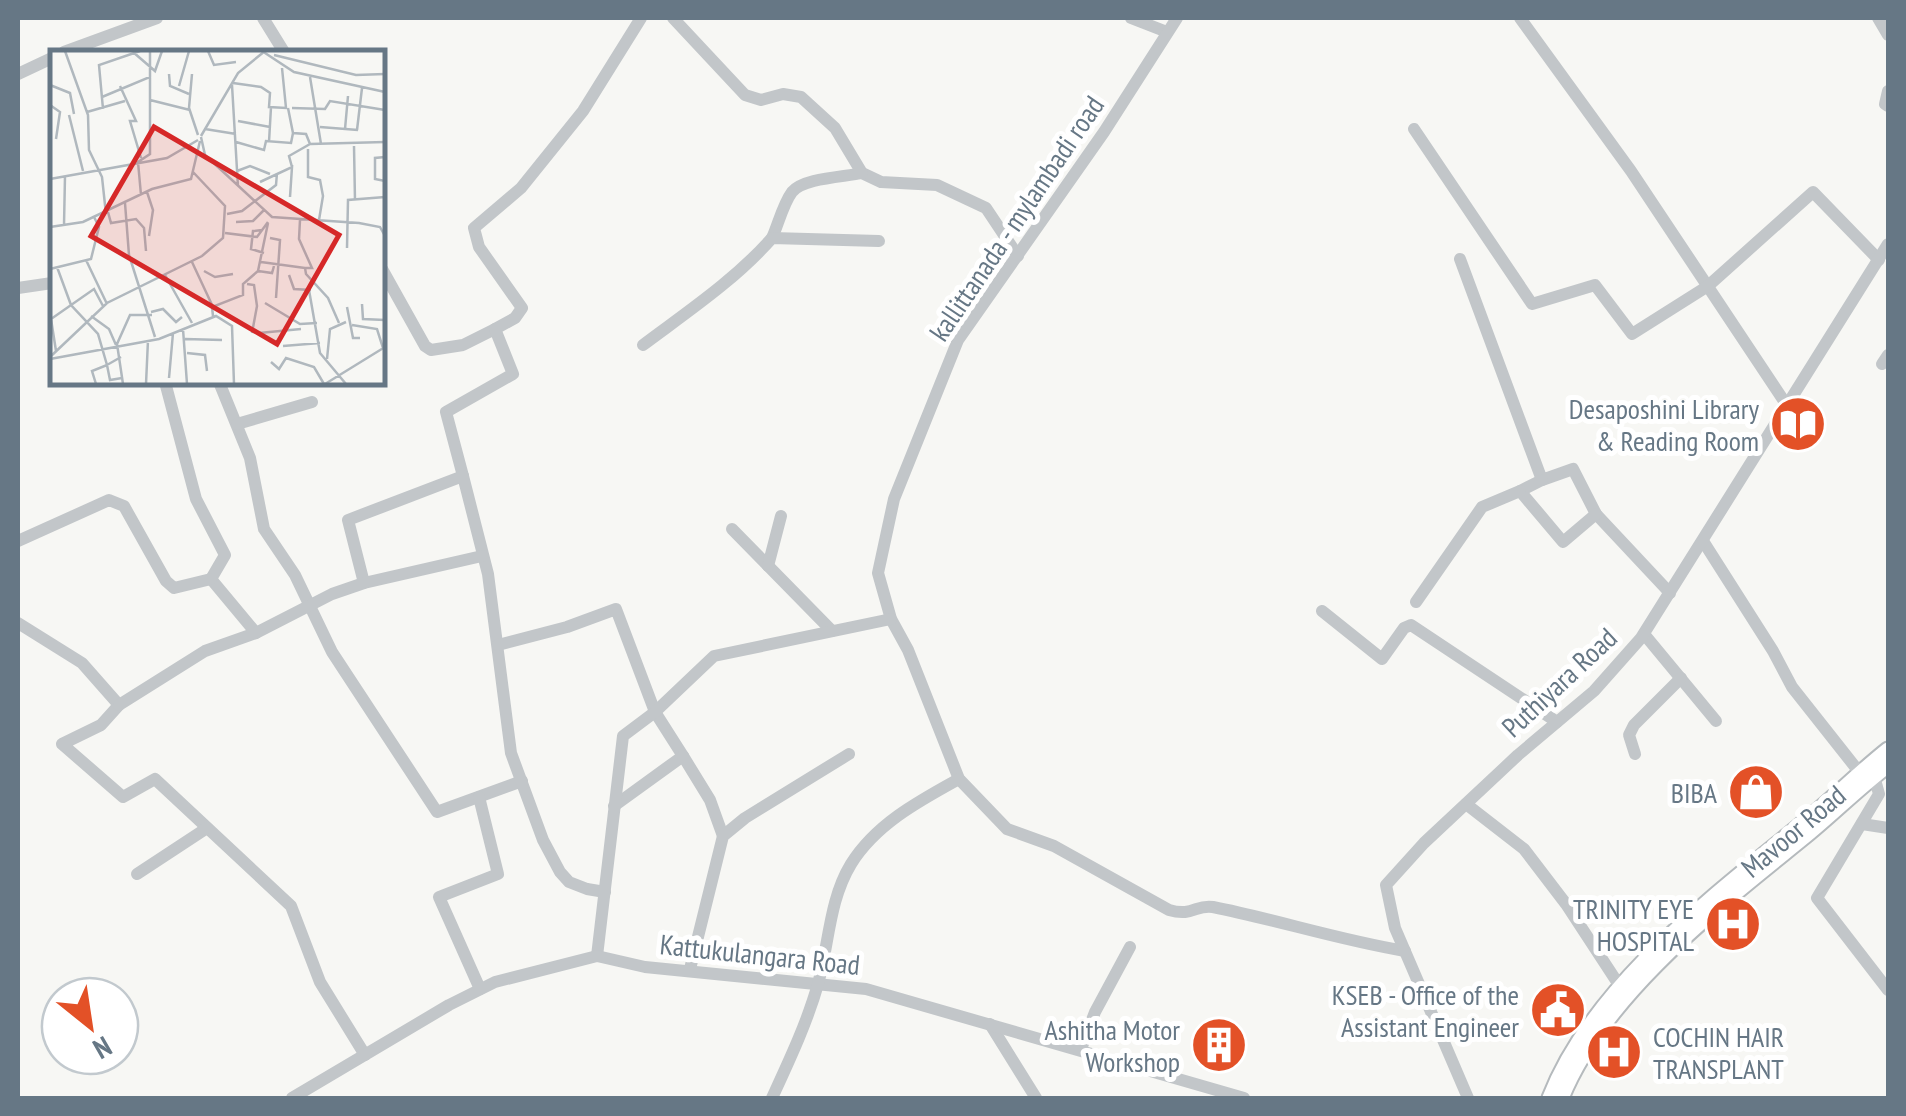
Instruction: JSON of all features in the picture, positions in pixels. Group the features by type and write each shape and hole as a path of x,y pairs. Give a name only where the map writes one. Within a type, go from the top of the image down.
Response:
{"main road":[{"name":"Mavoor Road","path":"1561,1098 1612,1016 1656,967 1867,774 1888,750"},
{"name":"Mavoor Road","path":"1550,1098 1575,1050 1621,988 1692,917 1867,774 1888,764"}],"street":[{"path":"69,50 157,18"},
{"path":"263,18 283,50"},
{"path":"385,274 425,346 431,350 463,345 515,318 522,308 479,248 474,228 522,188 584,112 641,18"},
{"path":"673,18 745,95 760,100 783,94 801,97 835,128 862,173 881,182 937,185 986,208 1018,256"},
{"path":"1130,18 1167,32"},
{"name":"kallittanada - mylambadi road","path":"1177,18 1104,132 958,340 894,499 878,572 890,618 908,650 959,779 1007,829 1054,846 1169,910 1184,914 1206,906 1345,941 1405,950"},
{"path":"1520,18 1620,156 1788,406"},
{"path":"1878,18 1888,35"},
{"path":"18,74 50,59"},
{"path":"1888,91 1888,106"},
{"path":"1414,129 1532,304 1595,285 1632,334 1708,286 1813,192 1879,260"},
{"path":"643,345 757,256 772,238 793,190 815,180 862,173"},
{"path":"772,238 879,241"},
{"name":"Puthiyara Road","path":"1468,1098 1395,928 1386,886 1466,804 1594,692 1644,634 1888,244"},
{"path":"1460,258 1542,480"},
{"path":"18,288 50,284"},
{"path":"494,329 512,374 446,412 488,574 512,753 542,840 560,872 570,882 604,892"},
{"path":"18,541 109,500 118,501 174,588 211,579 225,556 196,499 166,385"},
{"path":"220,385 250,458 264,530 295,575 332,652 437,812 522,781"},
{"path":"237,424 312,402"},
{"path":"1416,602 1482,507 1572,469 1596,514 1670,593"},
{"path":"364,583 348,520 463,476"},
{"path":"1520,491 1563,542 1596,514"},
{"path":"768,566 781,516"},
{"path":"732,529 832,630"},
{"path":"1703,542 1773,651 1792,688 1867,774 1878,794 1817,898 1888,990"},
{"path":"364,1055 320,982 292,906 154,778 123,797 62,744 101,725 119,705 205,651 256,633 364,583 482,556"},
{"path":"211,579 256,633"},
{"path":"498,645 568,627 616,609 656,712 710,800 722,836 690,970"},
{"path":"1322,611 1382,660 1404,628 1411,625 1557,722"},
{"path":"597,956 623,736 656,712 714,656 890,618"},
{"path":"18,623 82,663 119,705"},
{"path":"1644,634 1716,722"},
{"path":"1635,754 1629,742 1634,726 1682,678"},
{"path":"722,836 744,818 848,754"},
{"path":"614,806 683,756"},
{"path":"772,1098 818,984 832,912 851,864 900,812 959,779"},
{"path":"479,797 498,874 439,897 480,989"},
{"path":"1466,804 1524,849 1621,988"},
{"path":"1862,824 1888,828"},
{"path":"137,874 207,828"},
{"path":"1081,1050 1095,1012 1130,947"},
{"name":"Kattukulangara Road","path":"292,1098 495,982 597,956 645,968 866,989 1244,1098"},
{"path":"990,1024 1036,1098"}],"place":[{"name":"Desaposhini Library & Reading Room","path":"1798,424"},
{"name":"BIBA","path":"1756,792"},
{"name":"TRINITY EYE HOSPITAL","path":"1733,924"},
{"name":"KSEB - Office of the Assistant Engineer","path":"1558,1010"},
{"name":"Ashitha Motor Workshop","path":"1219,1045"},
{"name":"COCHIN HAIR TRANSPLANT","path":"1614,1052"}]}
